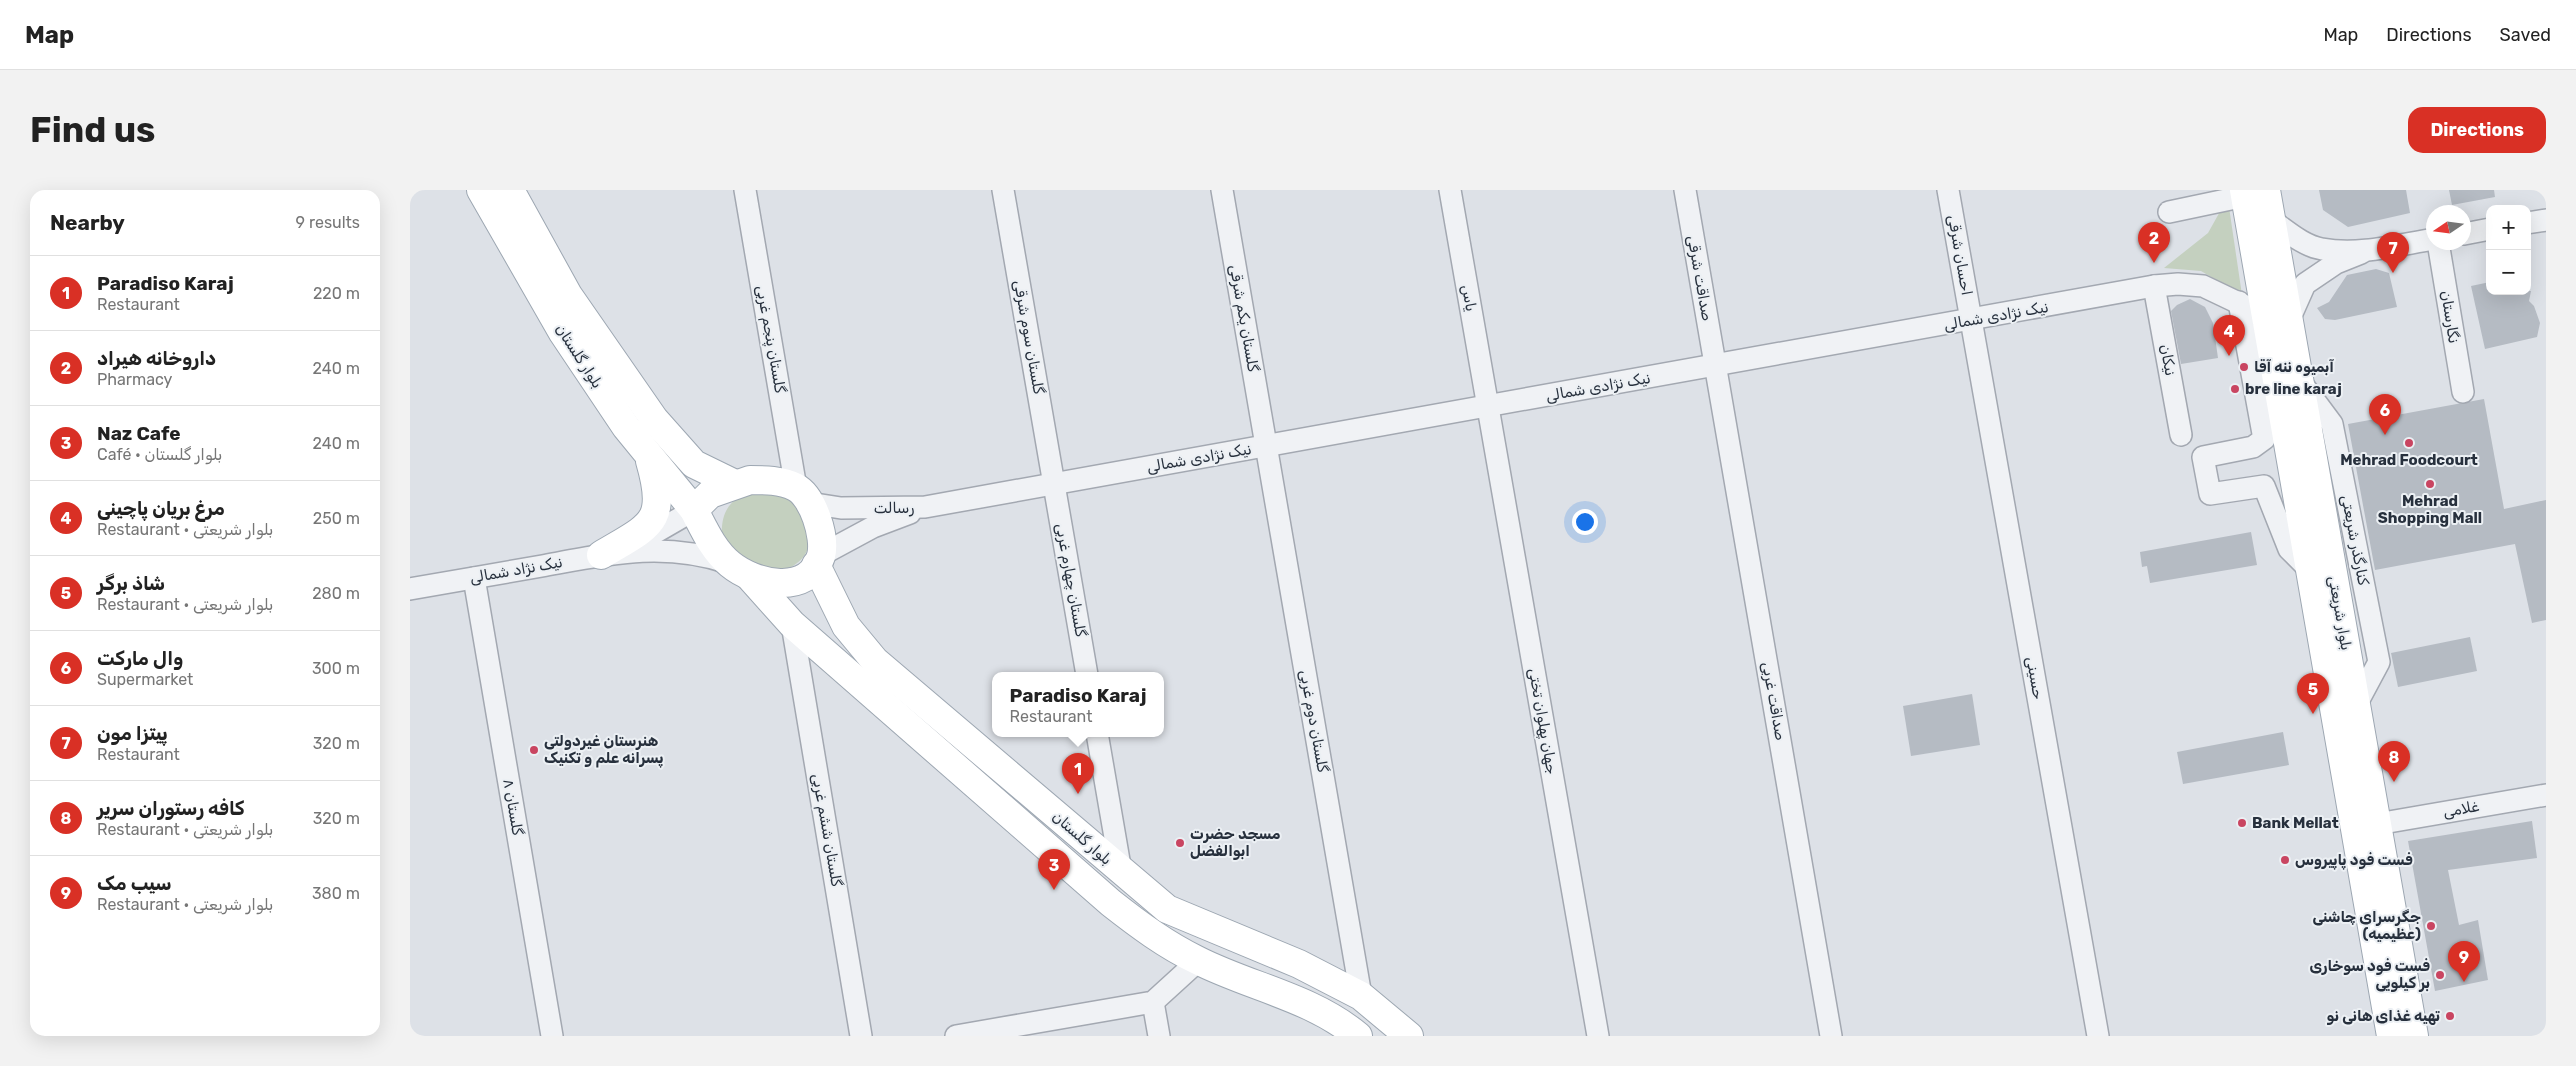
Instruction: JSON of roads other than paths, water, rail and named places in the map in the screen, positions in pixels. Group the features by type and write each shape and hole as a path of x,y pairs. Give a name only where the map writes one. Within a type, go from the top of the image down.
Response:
{"main road":[{"name":"بلوار گلستان","path":"481,190 563,333 626,427 694,510"},
{"name":"بلوار گلستان","path":"510,190 568,295 654,419 694,464 735,484"},
{"name":"بلوار شریعتی","path":"2252,192 2271,220 2277,318 2299,380 2414,1036"},
{"name":"بلوار شریعتی","path":"2252,192 2277,318 2310,570 2391,1036"},
{"path":"612,554 646,527 656,515 658,504 656,484 648,454"},
{"path":"764,480 803,495 820,526 818,560 806,576 794,582 781,584 739,570 713,545 694,510 710,494 735,484 764,480"},
{"name":"بلوار گلستان","path":"818,560 846,626 875,661 1121,872 1167,909 1299,964 1361,996 1409,1036"},
{"name":"بلوار گلستان","path":"739,570 822,652 1111,904 1152,935 1198,961 1290,996 1347,1027 1358,1036"},
{"path":"822,652 820,643 822,633 828,626 837,624 846,626"}],"street":[{"name":"گلستان پنجم غربی","path":"745,190 803,495"},
{"name":"گلستان سوم شرقی","path":"1003,190 1054,484"},
{"name":"گلستان یکم شرقی","path":"1222,190 1266,446"},
{"name":"یاس","path":"1450,190 1488,407"},
{"name":"صداقت شرقی","path":"1685,190 1716,366"},
{"name":"احسان شرقی","path":"1948,190 1971,320"},
{"path":"2169,212 2252,192"},
{"path":"2271,220 2303,242 2321,249 2368,250 2426,240"},
{"path":"2531,222 2546,220"},
{"path":"2471,233 2486,230"},
{"path":"2277,318 2306,284 2336,263 2368,250"},
{"name":"نگارستان","path":"2439,250 2463,392"},
{"name":"نیک نژادی شمالی","path":"925,507 2154,286 2178,284 2203,286 2277,318"},
{"name":"نیکان","path":"2154,286 2181,435"},
{"path":"2239,302 2264,438 2253,447 2203,457 2210,494 2264,486 2289,549 2310,570"},
{"name":"حسینی","path":"1971,320 2098,1036"},
{"name":"صداقت غربی","path":"1716,366 1831,1036"},
{"name":"جهان پهلوان تختی","path":"1488,407 1598,1036"},
{"name":"گلستان دوم غربی","path":"1266,446 1361,996"},
{"name":"گلستان چهارم غربی","path":"1054,484 1086,672"},
{"name":"رسالت","path":"803,495 842,508 925,507"},
{"name":"رسالت","path":"818,560 872,527 925,507"},
{"path":"612,554 694,510"},
{"path":"612,554 685,552 702,554 739,570"},
{"name":"نیک نژاد شمالی","path":"410,589 612,554"},
{"name":"گلستان ۸","path":"474,578 552,1036"},
{"name":"گلستان ششم غربی","path":"792,624 862,1036"},
{"path":"1098,737 1121,872"},
{"name":"غلامی","path":"2377,824 2546,795"},
{"path":"956,1036 1154,1002 1198,961"},
{"path":"1154,1002 1160,1036"}],"place":[{"name":"داروخانه هیراد","path":"2154,263"},
{"name":"پیتزا مون","path":"2393,273"},
{"name":"مرغ بریان پاچینی","path":"2229,356"},
{"name":"آبمیوه ننه آقا","path":"2244,367"},
{"name":"bre line karaj","path":"2235,389"},
{"name":"وال مارکت","path":"2385,435"},
{"name":"Mehrad Foodcourt","path":"2409,443"},
{"name":"Mehrad Shopping Mall","path":"2430,484"},
{"name":"شاذ برگر","path":"2313,714"},
{"name":"هنرستان غیردولتی پسرانه علم و تکنیک","path":"534,750"},
{"name":"کافه رستوران سریر","path":"2394,782"},
{"name":"Paradiso Karaj","path":"1078,794"},
{"name":"Bank Mellat","path":"2242,823"},
{"name":"مسجد حضرت ابوالفضل","path":"1180,843"},
{"name":"فست فود پاپیروس","path":"2285,860"},
{"name":"Naz Cafe","path":"1054,890"},
{"name":"جگرسرای چاشنی (عظیمیه)","path":"2431,926"},
{"name":"فست فود سوخاری بر کیلویی","path":"2440,975"},
{"name":"سیب مک","path":"2464,982"},
{"name":"تهیه غذای هانی نو","path":"2450,1016"}]}
